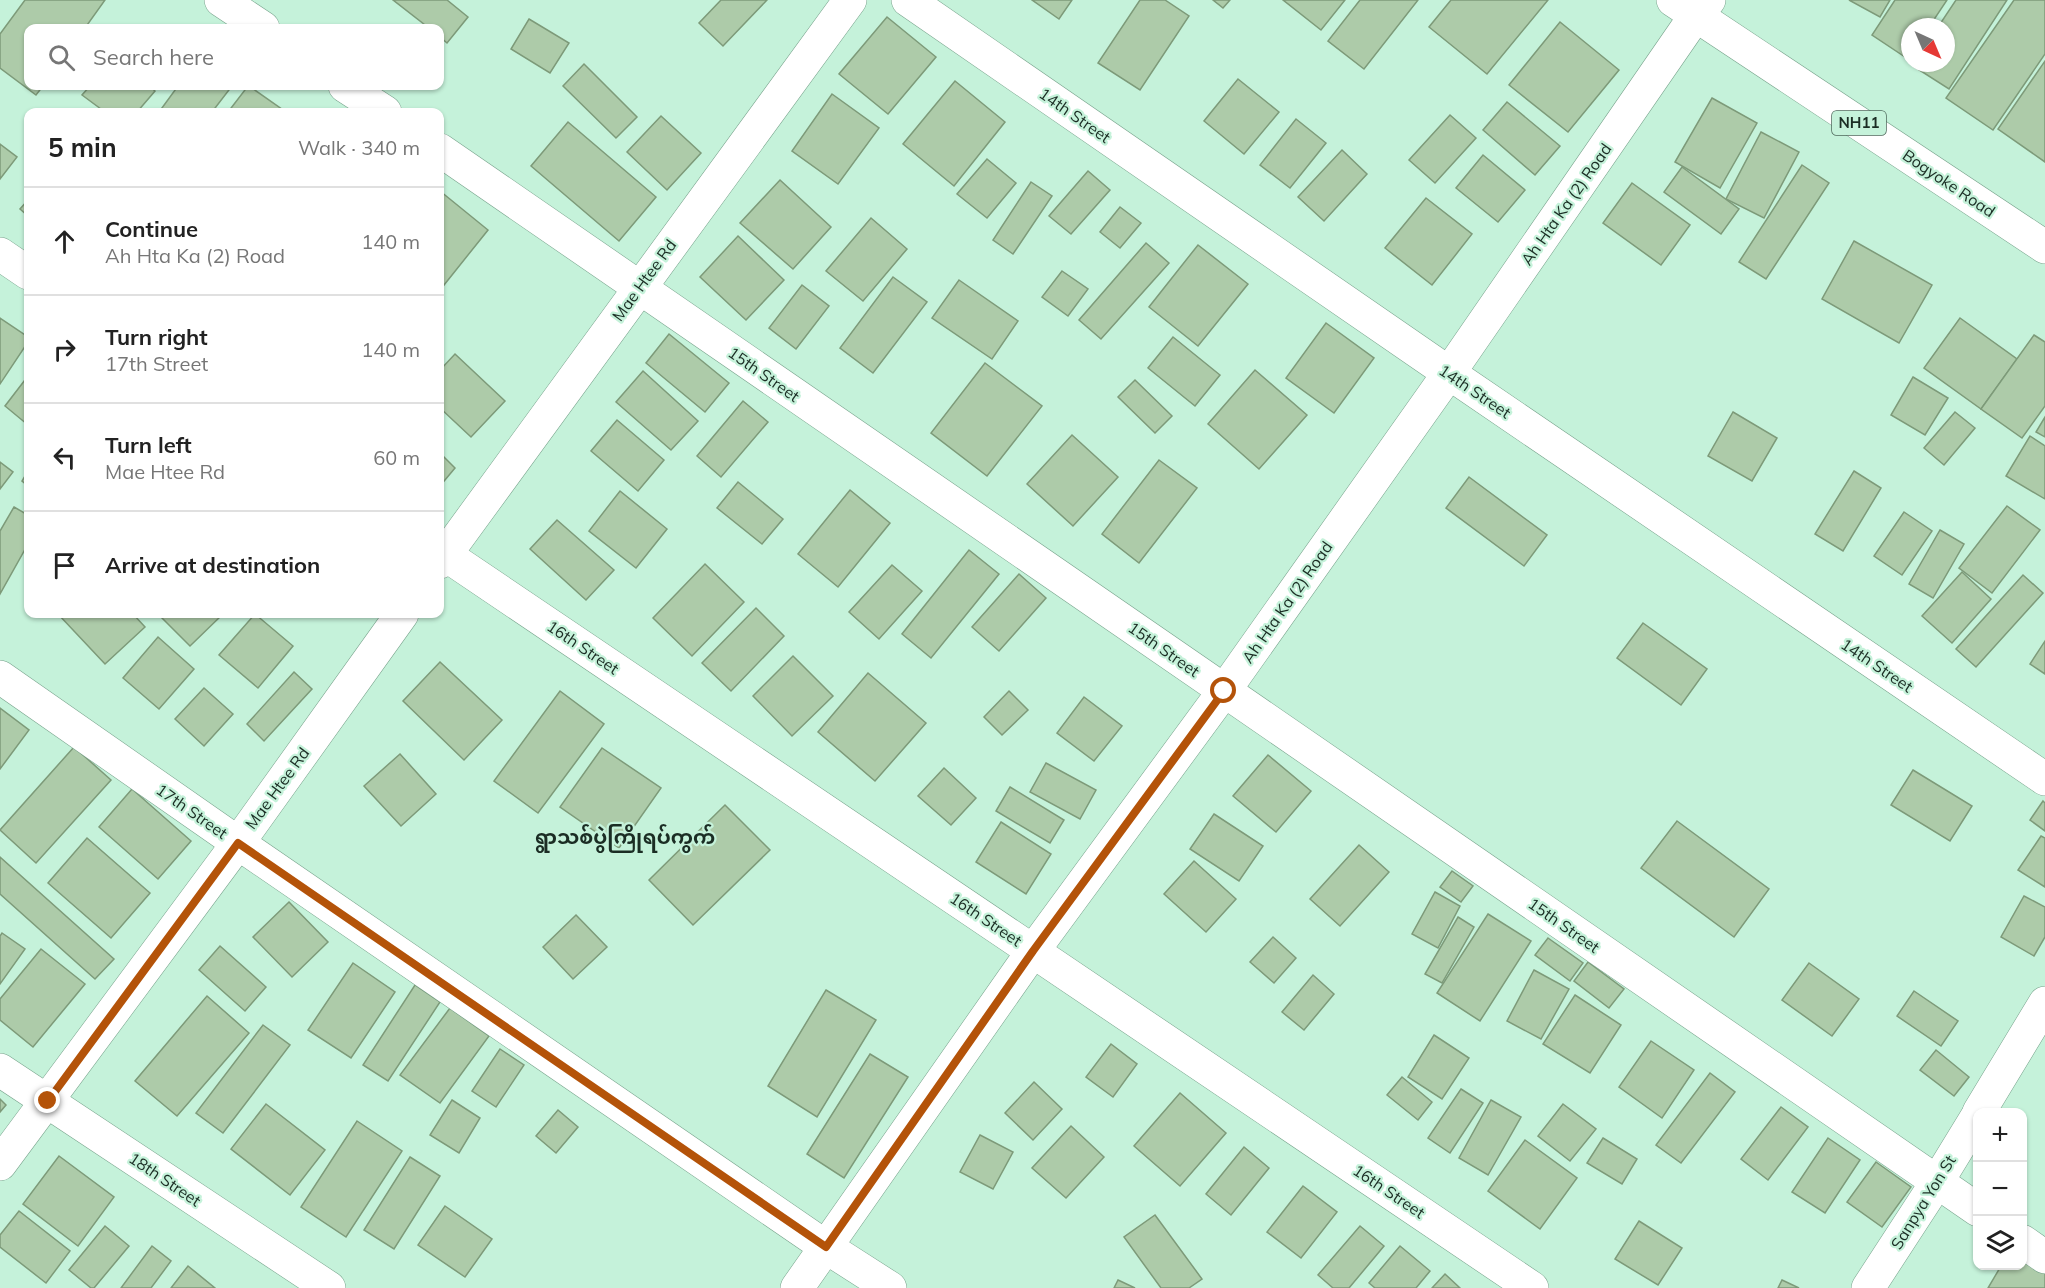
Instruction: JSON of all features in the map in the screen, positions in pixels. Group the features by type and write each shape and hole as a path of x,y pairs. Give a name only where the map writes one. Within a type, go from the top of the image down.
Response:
{"main road":[{"path":"221,0 257,24"},
{"name":"Mae Htee Rd","path":"444,552 850,0"},
{"name":"14th Street","path":"908,0 1449,373 2045,779"},
{"name":"Ah Hta Ka (2) Road","path":"798,1288 1033,951 1224,691 1449,373 1693,5"},
{"name":"Bogyoke Road","path":"1693,5 2045,247"},
{"path":"351,90 379,108"},
{"name":"15th Street","path":"444,153 1973,1207"},
{"path":"0,254 24,270"},
{"name":"16th Street","path":"444,558 1033,951 1532,1288"},
{"name":"Mae Htee Rd","path":"0,1164 238,843 399,618"},
{"name":"17th Street","path":"0,677 826,1247 890,1288"},
{"name":"Sanpya Yon St","path":"1982,1108 2045,1003"},
{"name":"18th Street","path":"0,1070 329,1288"},
{"name":"Sanpya Yon St","path":"1868,1288 1973,1122"},
{"path":"2027,1244 2045,1257"}],"building":[{"path":"25,0 105,0 88,24 24,24 24,86 0,68 0,34"},
{"path":"393,0 447,0 468,17 447,43 444,40 444,24 424,24"},
{"path":"721,0 767,0 723,46 699,23"},
{"path":"1032,0 1072,0 1059,19"},
{"path":"1140,0 1165,0 1189,16 1140,90 1098,63"},
{"path":"1213,0 1230,0 1223,8"},
{"path":"1283,0 1345,0 1321,30"},
{"path":"1360,0 1418,0 1364,69 1328,41"},
{"path":"1451,0 1548,0 1487,74 1429,27"},
{"path":"1849,0 1890,0 1880,17"},
{"path":"1895,0 1947,0 1935,18 1901,18 1901,54 1872,35"},
{"path":"1956,0 2007,0 1949,89 1922,72 1955,72 1955,18 1944,18"},
{"path":"2014,0 2045,0 2045,54 1993,130 1946,98"},
{"path":"887,17 936,57 888,114 839,74"},
{"path":"529,19 569,43 550,73 511,49"},
{"path":"1560,22 1619,70 1568,132 1509,85"},
{"path":"2045,61 2045,162 1998,129"},
{"path":"584,64 637,117 616,138 563,86"},
{"path":"1238,79 1279,112 1244,154 1204,121"},
{"path":"955,81 1005,122 954,186 903,144"},
{"path":"29,90 40,90 36,95"},
{"path":"86,90 155,91 140,108 100,108 82,95"},
{"path":"175,90 229,90 215,108 162,108"},
{"path":"245,90 255,90 280,108 231,108"},
{"path":"832,94 879,128 838,184 792,151"},
{"path":"1712,98 1757,123 1720,188 1675,162"},
{"path":"1507,102 1560,146 1535,175 1483,130"},
{"path":"1450,115 1476,138 1435,183 1409,160"},
{"path":"661,116 701,153 667,190 627,152"},
{"path":"1296,119 1326,143 1290,188 1260,165"},
{"path":"568,122 656,197 619,241 531,166"},
{"path":"1761,132 1799,152 1764,218 1726,199"},
{"path":"0,144 17,157 0,179"},
{"path":"1342,150 1367,174 1324,221 1298,197"},
{"path":"1483,155 1525,190 1498,222 1456,188"},
{"path":"987,159 1016,183 987,218 957,194"},
{"path":"1802,165 1829,183 1766,279 1739,262"},
{"path":"1682,167 1739,209 1721,234 1664,192"},
{"path":"1088,171 1110,190 1071,234 1049,216"},
{"path":"780,180 831,227 793,269 740,223"},
{"path":"1031,182 1052,196 1013,254 993,240"},
{"path":"1632,183 1690,225 1661,265 1603,223"},
{"path":"444,194 488,230 444,285"},
{"path":"1426,198 1472,234 1432,285 1385,248"},
{"path":"1120,207 1141,223 1120,248 1100,232"},
{"path":"871,218 907,249 863,301 826,271"},
{"path":"738,236 784,280 746,320 700,277"},
{"path":"1854,241 1932,285 1899,343 1822,299"},
{"path":"1146,243 1169,263 1101,339 1079,320"},
{"path":"1198,245 1248,284 1198,346 1149,307"},
{"path":"1062,271 1088,289 1068,316 1042,297"},
{"path":"893,277 927,302 873,373 840,348"},
{"path":"959,280 1018,321 992,359 932,318"},
{"path":"802,285 829,306 796,349 769,328"},
{"path":"0,318 24,334 24,348 0,384"},
{"path":"1960,318 2017,359 1981,409 1924,368"},
{"path":"1326,323 1374,358 1334,413 1286,378"},
{"path":"669,334 729,383 705,412 646,363"},
{"path":"2034,335 2045,342 2045,406 2022,438 1981,409"},
{"path":"1173,337 1220,375 1195,406 1148,368"},
{"path":"455,354 505,401 471,437 444,412 444,366"},
{"path":"985,363 1042,406 987,476 931,433"},
{"path":"1255,370 1307,415 1259,469 1208,424"},
{"path":"643,371 698,421 671,450 616,402"},
{"path":"1913,377 1948,398 1925,435 1891,415"},
{"path":"1135,380 1172,416 1155,433 1118,397"},
{"path":"24,381 24,422 5,406"},
{"path":"743,401 768,422 721,477 697,456"},
{"path":"1733,412 1777,438 1752,481 1708,456"},
{"path":"1955,412 1975,428 1944,465 1924,448"},
{"path":"2045,417 2045,437 2036,432"},
{"path":"617,420 664,460 638,491 591,451"},
{"path":"1072,435 1118,477 1073,526 1027,484"},
{"path":"2030,436 2045,446 2045,499 2006,476"},
{"path":"444,457 455,468 444,481"},
{"path":"1159,460 1197,488 1139,563 1102,534"},
{"path":"0,462 13,472 0,489"},
{"path":"1854,471 1881,488 1843,551 1815,534"},
{"path":"1469,477 1547,535 1524,566 1446,508"},
{"path":"738,482 783,519 762,544 717,508"},
{"path":"850,490 890,523 838,587 798,554"},
{"path":"620,491 667,529 636,568 589,531"},
{"path":"2007,506 2040,530 1992,593 1959,568"},
{"path":"14,507 24,513 24,551 0,594 0,531"},
{"path":"1904,512 1932,531 1902,575 1874,556"},
{"path":"557,520 614,570 586,600 530,549"},
{"path":"1940,530 1964,544 1933,598 1909,584"},
{"path":"969,550 999,574 931,658 902,634"},
{"path":"705,564 744,602 692,656 653,618"},
{"path":"892,565 922,591 879,639 849,612"},
{"path":"1962,572 1991,599 1952,643 1922,616"},
{"path":"1019,574 1046,598 999,651 972,627"},
{"path":"2023,575 2043,593 1976,667 1956,649"},
{"path":"756,608 784,636 731,691 702,663"},
{"path":"62,618 137,618 145,627 105,664"},
{"path":"162,618 219,618 190,646"},
{"path":"251,618 260,618 293,646 258,688 219,655"},
{"path":"1643,623 1707,669 1681,705 1617,658"},
{"path":"158,637 194,669 159,709 123,678"},
{"path":"2045,641 2045,674 2030,664"},
{"path":"793,656 833,696 792,736 753,696"},
{"path":"440,662 502,720 464,760 403,701"},
{"path":"294,672 312,689 264,741 247,724"},
{"path":"868,673 926,723 875,781 818,732"},
{"path":"204,688 233,714 204,746 175,719"},
{"path":"560,691 604,724 538,813 494,781"},
{"path":"1009,691 1028,710 1002,735 984,717"},
{"path":"1084,697 1122,726 1094,761 1057,733"},
{"path":"0,708 29,730 0,769"},
{"path":"74,747 111,780 36,863 0,830"},
{"path":"602,748 661,788 619,848 560,807"},
{"path":"400,754 436,794 401,826 364,786"},
{"path":"1268,755 1311,791 1276,832 1233,796"},
{"path":"1046,763 1096,790 1080,819 1030,792"},
{"path":"944,768 976,798 951,825 918,796"},
{"path":"1913,770 1972,806 1950,841 1891,805"},
{"path":"1010,787 1064,820 1050,843 996,811"},
{"path":"132,789 191,841 158,879 99,827"},
{"path":"2043,801 2045,803 2045,831 2030,820"},
{"path":"725,805 770,850 693,925 649,880"},
{"path":"1214,814 1263,846 1239,881 1190,849"},
{"path":"1677,821 1769,889 1734,937 1641,868"},
{"path":"1001,822 1051,854 1026,894 976,862"},
{"path":"2041,836 2045,838 2045,887 2018,870"},
{"path":"87,838 150,893 111,938 48,883"},
{"path":"1359,845 1389,872 1340,926 1310,899"},
{"path":"0,857 114,959 95,979 0,894"},
{"path":"1194,861 1236,899 1206,932 1164,894"},
{"path":"1452,871 1473,886 1461,902 1440,887"},
{"path":"1435,892 1460,906 1438,948 1412,934"},
{"path":"2024,896 2045,907 2045,937 2034,956 2001,937"},
{"path":"289,902 328,942 292,977 253,937"},
{"path":"1488,914 1531,941 1480,1021 1437,993"},
{"path":"576,915 607,947 573,979 543,947"},
{"path":"1458,917 1474,927 1442,983 1425,974"},
{"path":"2,933 25,949 0,984 0,936"},
{"path":"1273,937 1296,958 1274,983 1250,962"},
{"path":"1548,938 1583,963 1570,981 1535,955"},
{"path":"220,946 266,987 245,1011 199,970"},
{"path":"41,949 85,984 33,1047 0,1020 0,999"},
{"path":"1588,962 1624,989 1609,1008 1574,981"},
{"path":"353,963 395,992 351,1058 308,1030"},
{"path":"1809,963 1859,999 1832,1036 1782,1000"},
{"path":"1534,970 1569,989 1541,1039 1507,1021"},
{"path":"1313,975 1334,994 1304,1030 1282,1012"},
{"path":"415,985 440,1002 388,1081 363,1065"},
{"path":"826,990 876,1020 817,1117 768,1086"},
{"path":"1914,991 1958,1021 1941,1046 1897,1016"},
{"path":"1575,995 1621,1025 1590,1073 1543,1044"},
{"path":"207,996 249,1033 177,1116 135,1081"},
{"path":"450,1008 489,1036 440,1103 400,1075"},
{"path":"263,1025 290,1045 223,1133 196,1113"},
{"path":"1434,1035 1469,1058 1442,1099 1408,1077"},
{"path":"1651,1041 1694,1070 1662,1118 1619,1087"},
{"path":"1111,1044 1137,1064 1113,1097 1086,1077"},
{"path":"500,1049 524,1065 496,1107 472,1091"},
{"path":"1936,1050 1969,1077 1954,1096 1920,1070"},
{"path":"870,1054 908,1077 844,1178 807,1154"},
{"path":"1710,1073 1735,1092 1681,1163 1656,1145"},
{"path":"1402,1077 1432,1102 1418,1120 1387,1095"},
{"path":"1034,1082 1062,1109 1033,1140 1005,1113"},
{"path":"1461,1089 1483,1103 1450,1153 1428,1138"},
{"path":"1180,1093 1226,1133 1180,1186 1134,1146"},
{"path":"0,1099 6,1105 0,1112"},
{"path":"452,1100 480,1118 459,1153 430,1135"},
{"path":"1491,1100 1521,1117 1488,1175 1459,1158"},
{"path":"266,1104 325,1150 290,1195 231,1149"},
{"path":"1563,1104 1596,1129 1570,1161 1538,1136"},
{"path":"1781,1107 1808,1127 1768,1180 1741,1159"},
{"path":"558,1110 578,1127 556,1153 536,1136"},
{"path":"357,1121 402,1151 346,1237 301,1207"},
{"path":"1071,1126 1104,1157 1066,1198 1032,1168"},
{"path":"980,1135 1013,1152 993,1189 960,1172"},
{"path":"1603,1138 1637,1159 1622,1184 1587,1163"},
{"path":"1828,1138 1860,1160 1825,1213 1792,1192"},
{"path":"1525,1140 1577,1178 1540,1229 1488,1191"},
{"path":"1244,1147 1269,1168 1231,1215 1206,1194"},
{"path":"59,1156 114,1197 78,1246 23,1204"},
{"path":"410,1157 440,1176 394,1249 364,1230"},
{"path":"1876,1162 1911,1187 1882,1227 1847,1202"},
{"path":"1303,1186 1337,1212 1301,1258 1267,1232"},
{"path":"445,1206 492,1239 465,1277 418,1245"},
{"path":"19,1211 70,1251 46,1283 0,1247 0,1235"},
{"path":"1155,1215 1202,1279 1189,1288 1161,1288 1124,1237"},
{"path":"1639,1221 1682,1248 1658,1285 1615,1259"},
{"path":"105,1226 129,1246 94,1288 91,1288 69,1270"},
{"path":"1360,1226 1384,1246 1349,1288 1333,1288 1318,1275"},
{"path":"152,1246 171,1261 151,1288 121,1288"},
{"path":"1400,1246 1430,1271 1416,1288 1375,1288 1369,1283"},
{"path":"2027,1261 2045,1272 2045,1288 1988,1288 1999,1270 2027,1270"},
{"path":"188,1266 215,1288 171,1288"},
{"path":"1445,1274 1460,1288 1432,1288"},
{"path":"1118,1280 1135,1288 1114,1288"},
{"path":"1782,1280 1799,1288 1778,1288"}],"district":[{"name":"ရွာသစ်ပွဲကြိုရပ်ကွက်","path":"625,837"}],"route":[{"path":"48,1101 238,843 826,1247 1033,951 1224,691"}]}
